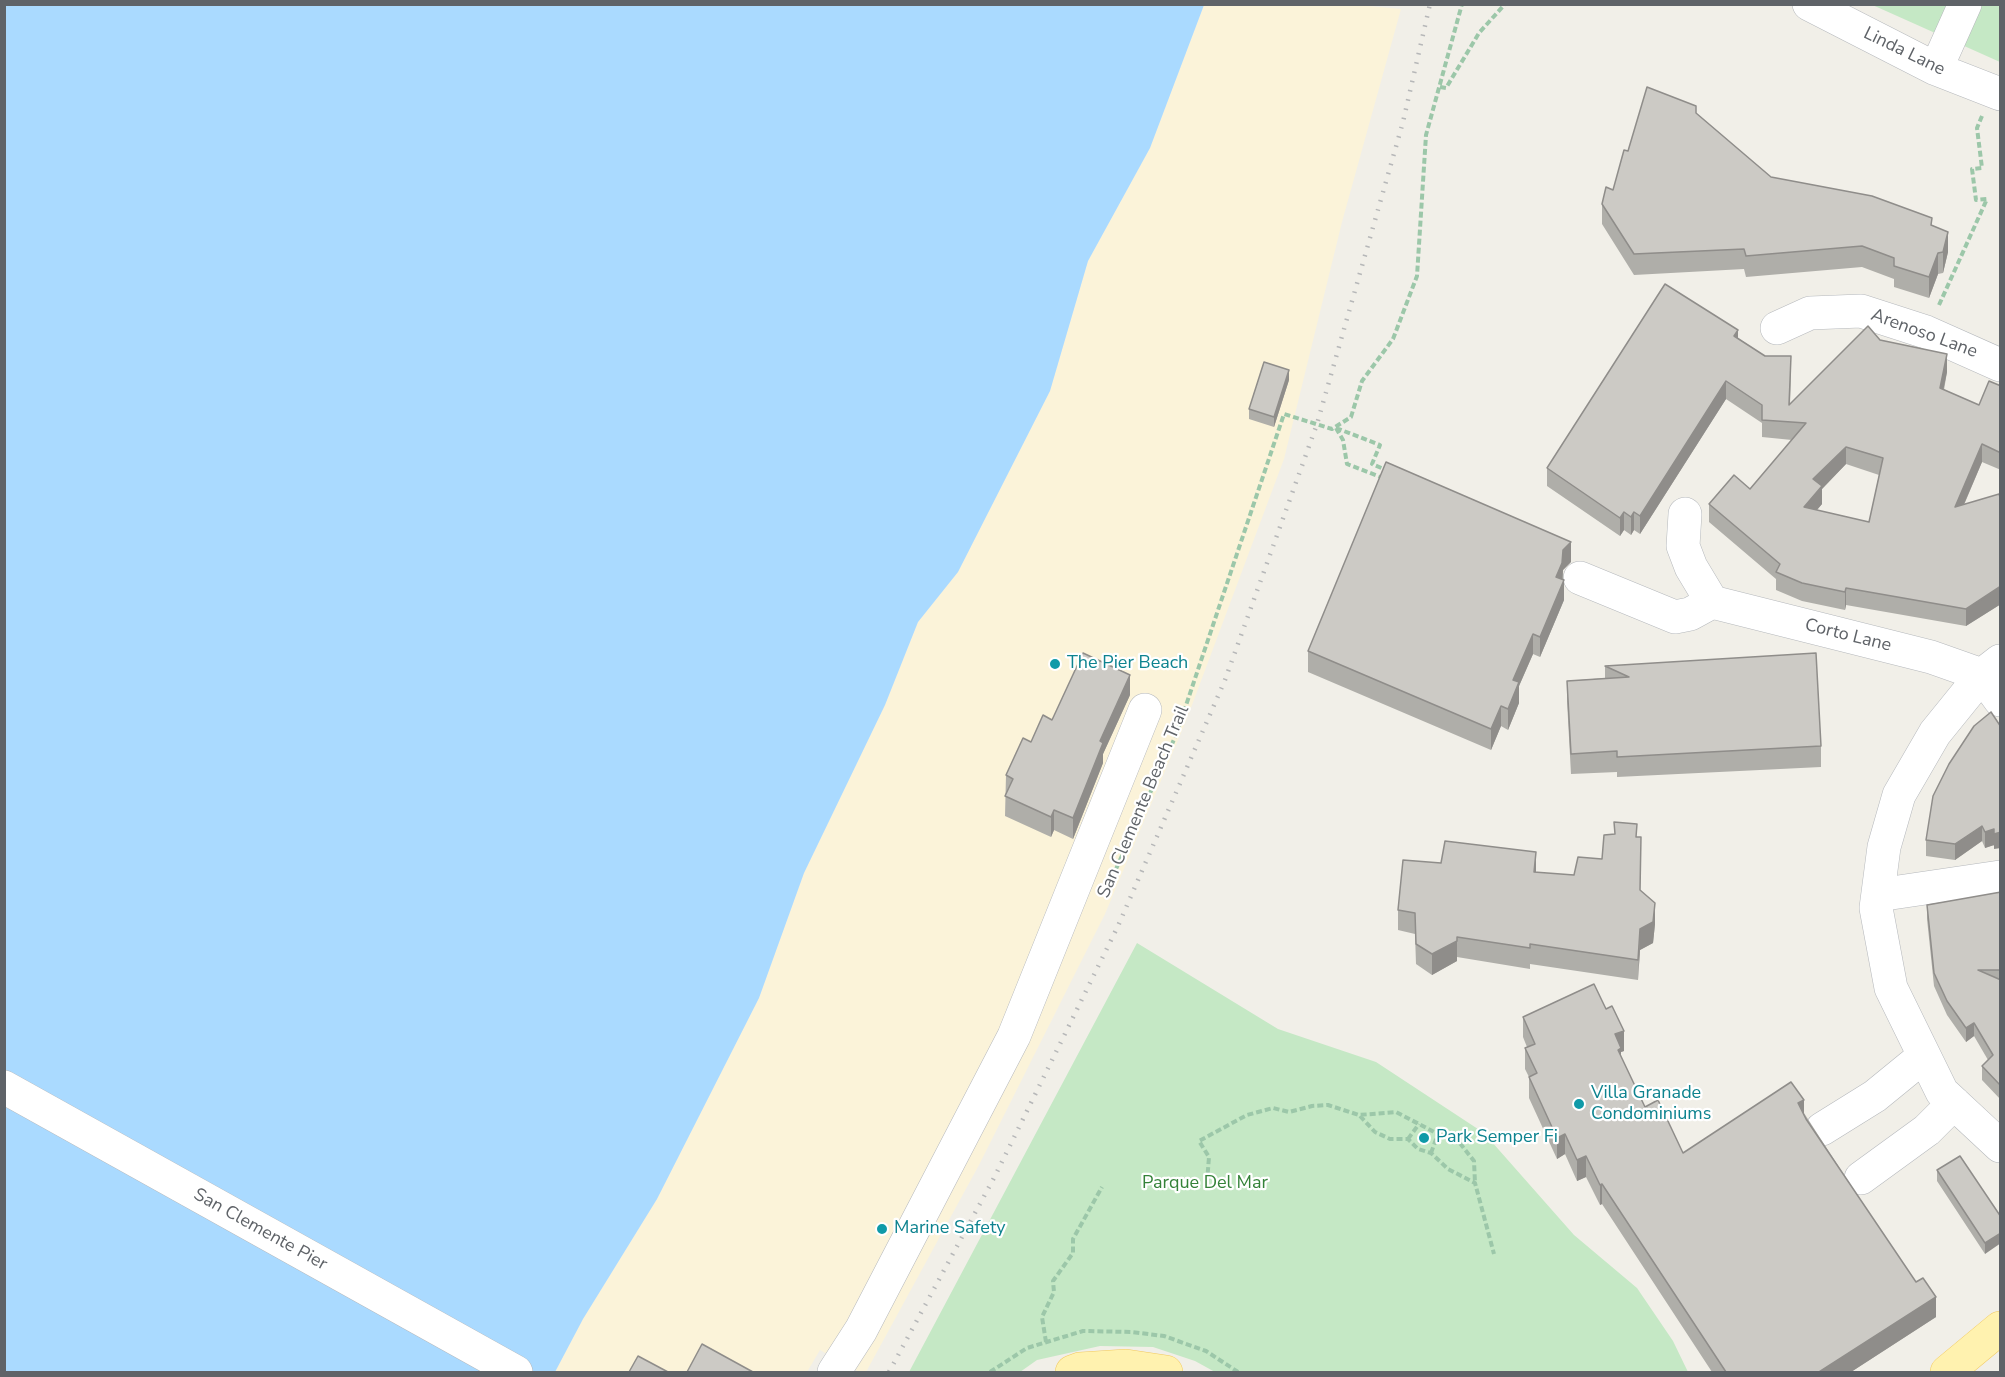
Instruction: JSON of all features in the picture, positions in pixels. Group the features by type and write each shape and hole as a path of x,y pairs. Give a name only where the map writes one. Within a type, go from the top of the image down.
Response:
{"main road":[{"path":"1947,1372 2001,1328"},
{"path":"1072,1372 1080,1369 1126,1366 1166,1372"}],"street":[{"name":"Linda Lane","path":"1809,4 1936,69 2001,94"},
{"path":"1936,69 1965,4"},
{"name":"Arenoso Lane","path":"1777,328 1810,313 1861,311 1926,332 2001,364"},
{"path":"1580,578 1675,617 1690,614 1712,602 1691,567 1683,546 1685,514"},
{"name":"Corto Lane","path":"1712,602 1931,657 1994,679"},
{"path":"1994,679 1935,734 1899,795 1884,847 1876,908 1891,988 1942,1092 2001,1146"},
{"path":"834,1372 861,1330 1014,1036 1146,710"},
{"path":"1878,895 2001,877"},
{"path":"1822,1129 1875,1096 1924,1056"},
{"name":"San Clemente Pier","path":"4,1087 516,1372"},
{"path":"1861,1178 1927,1130 1954,1103"}],"path":[{"path":"1335,427 1351,417 1362,381 1393,339 1417,276 1426,135 1462,4"},
{"path":"1440,87 1446,88 1479,33 1505,4"},
{"path":"1926,332 1987,199 1977,200 1972,169 1982,168 1977,128"},
{"name":"San Clemente Beach Trail","path":"1112,877 1176,735 1284,414 1332,429 1335,427"},
{"path":"1335,427 1380,445 1372,464 1393,472"},
{"path":"1335,427 1343,440 1347,464 1391,482"},
{"path":"1207,1182 1209,1157 1199,1141 1247,1115 1273,1108 1289,1112 1312,1106 1328,1105 1359,1115 1396,1112 1438,1134 1455,1137 1474,1161 1475,1183 1494,1254"},
{"path":"1359,1115 1375,1132 1390,1139 1408,1139 1418,1149 1431,1152 1448,1169 1475,1183"},
{"path":"1408,1139 1419,1124"},
{"path":"1431,1152 1438,1134"},
{"path":"1047,1342 1042,1317 1054,1293 1053,1281 1073,1253 1073,1239 1102,1186"}],"green space":[{"path":"1872,5 2000,5 2000,62 1877,7"},
{"name":"Parque Del Mar","path":"1137,943 1278,1029 1376,1062 1484,1133 1574,1235 1637,1288 1673,1341 1688,1372 1215,1372 1195,1361 1153,1347 1100,1346 1037,1360 1020,1372 909,1372"}],"sand":[{"name":"The Pier Beach","path":"1348,4 1401,9 1342,222 1284,459 1186,721 1105,914 979,1165 866,1372 859,1372 820,1350 807,1372 555,1372 583,1319 657,1199 759,998 804,873 885,705 918,622 958,572 1050,391 1088,261 1150,148 1204,5"}],"water":[{"path":"5,5 1204,5 1150,148 1088,261 1050,391 958,572 918,622 885,705 804,873 759,998 657,1199 583,1319 555,1372 5,1372"}],"building":[{"path":"1647,87 1696,106 1696,113 1771,177 1872,196 1932,218 1931,225 1948,232 1943,252 1938,253 1929,277 1894,266 1894,258 1862,246 1746,256 1744,249 1634,254 1602,204 1606,187 1613,190 1624,150 1628,151"},
{"path":"1665,284 1738,330 1734,336 1765,356 1791,356 1789,405 1868,326 1880,340 1947,354 1940,388 1979,405 1989,381 2001,386 2001,453 1982,444 1955,507 1999,494 2001,500 2001,586 1966,609 1846,588 1845,592 1802,583 1776,572 1780,564 1709,504 1734,475 1750,489 1806,423 1762,420 1762,405 1726,381 1640,516 1634,512 1631,517 1624,512 1620,518 1547,468","holes":["1846,447 1883,458 1869,522 1804,507 1822,486 1813,479"]},
{"path":"1264,362 1289,370 1274,417 1249,409"},
{"path":"1386,462 1571,542 1563,550 1562,563 1556,577 1564,580 1540,637 1533,634 1513,680 1519,682 1508,709 1501,706 1491,729 1308,651"},
{"path":"1083,653 1130,675 1100,741 1103,743 1073,818 1054,810 1051,817 1005,796 1013,779 1006,775 1023,738 1031,742 1043,715 1052,720"},
{"path":"1816,653 1821,746 1617,757 1617,751 1571,754 1567,681 1629,677 1605,666"},
{"path":"1991,712 2001,727 2001,832 1994,834 1994,829 1985,832 1982,826 1955,844 1926,840 1933,796 1949,764 1974,726"},
{"path":"1614,822 1637,824 1636,837 1641,837 1640,890 1655,903 1653,922 1640,929 1638,960 1530,944 1530,948 1457,937 1457,941 1432,954 1416,944 1415,913 1398,910 1403,860 1441,863 1445,841 1536,852 1534,872 1574,875 1578,857 1602,859 1604,835 1615,834"},
{"path":"2001,892 2001,970 1978,970 2001,980 2001,1086 1982,1066 1993,1055 1974,1023 1966,1028 1947,1001 1934,973 1927,905"},
{"path":"1594,984 1606,1009 1612,1006 1624,1031 1615,1034 1621,1048 1618,1050 1645,1107 1658,1100 1683,1153 1791,1082 1804,1100 1798,1103 1806,1119 1916,1282 1923,1278 1936,1297 1819,1372 1726,1372 1602,1184 1600,1185 1586,1156 1577,1160 1565,1134 1557,1138 1529,1077 1537,1073 1525,1048 1535,1044 1523,1017"},
{"path":"1960,1156 2001,1217 2001,1233 1985,1243 1937,1170"},
{"path":"702,1344 753,1372 687,1372"},
{"path":"638,1356 668,1372 629,1372"}],"railway":[{"path":"889,1372 995,1176 1118,926 1225,680 1317,424 1403,122 1430,4"}],"place":[{"name":"The Pier Beach","path":"1055,664"},
{"name":"Villa Granade Condominiums","path":"1579,1104"},
{"name":"Park Semper Fi","path":"1424,1138"},
{"name":"Marine Safety","path":"882,1229"}]}
